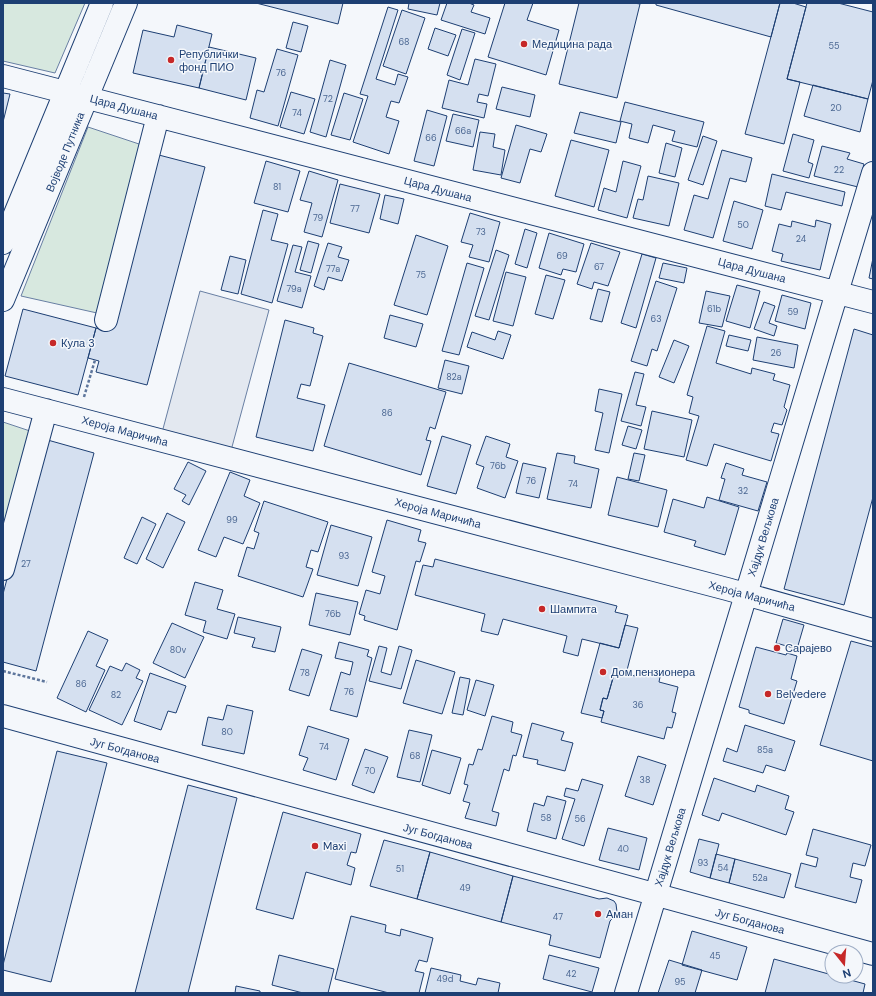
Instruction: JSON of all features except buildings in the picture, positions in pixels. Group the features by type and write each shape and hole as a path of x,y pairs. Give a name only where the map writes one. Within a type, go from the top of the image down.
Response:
{"street":[{"name":"Војводе Путника","path":"3,243 102,3"},
{"name":"Војводе Путника","path":"3,300 126,3"},
{"name":"Цара Душана","path":"3,76 873,302"},
{"path":"106,320 158,116"},
{"name":"Хајдук Вељкова","path":"626,993 873,173"},
{"name":"Хероја Маричића","path":"3,399 746,594 873,630"},
{"path":"3,569 46,410"},
{"name":"Југ Богданова","path":"3,716 873,954"}],"path":[{"path":"78,419 95,360"},
{"path":"3,671 47,682"}],"shaded area":[{"path":"3,3 85,3 55,73 3,61"},
{"path":"88,127 142,145 97,313 21,296"},
{"path":"200,291 269,310 229,458 160,440"},
{"path":"3,422 33,432 3,545"}],"place":[{"name":"Медицина рада","path":"524,44"},
{"name":"Републички фонд ПИО","path":"171,60"},
{"name":"Кула 3","path":"53,343"},
{"name":"Шампита","path":"542,609"},
{"name":"Сарајево","path":"777,648"},
{"name":"Дом пензионера","path":"603,672"},
{"name":"Belvedere","path":"768,694"},
{"name":"Maxi","path":"315,846"},
{"name":"Аман","path":"598,914"}]}
